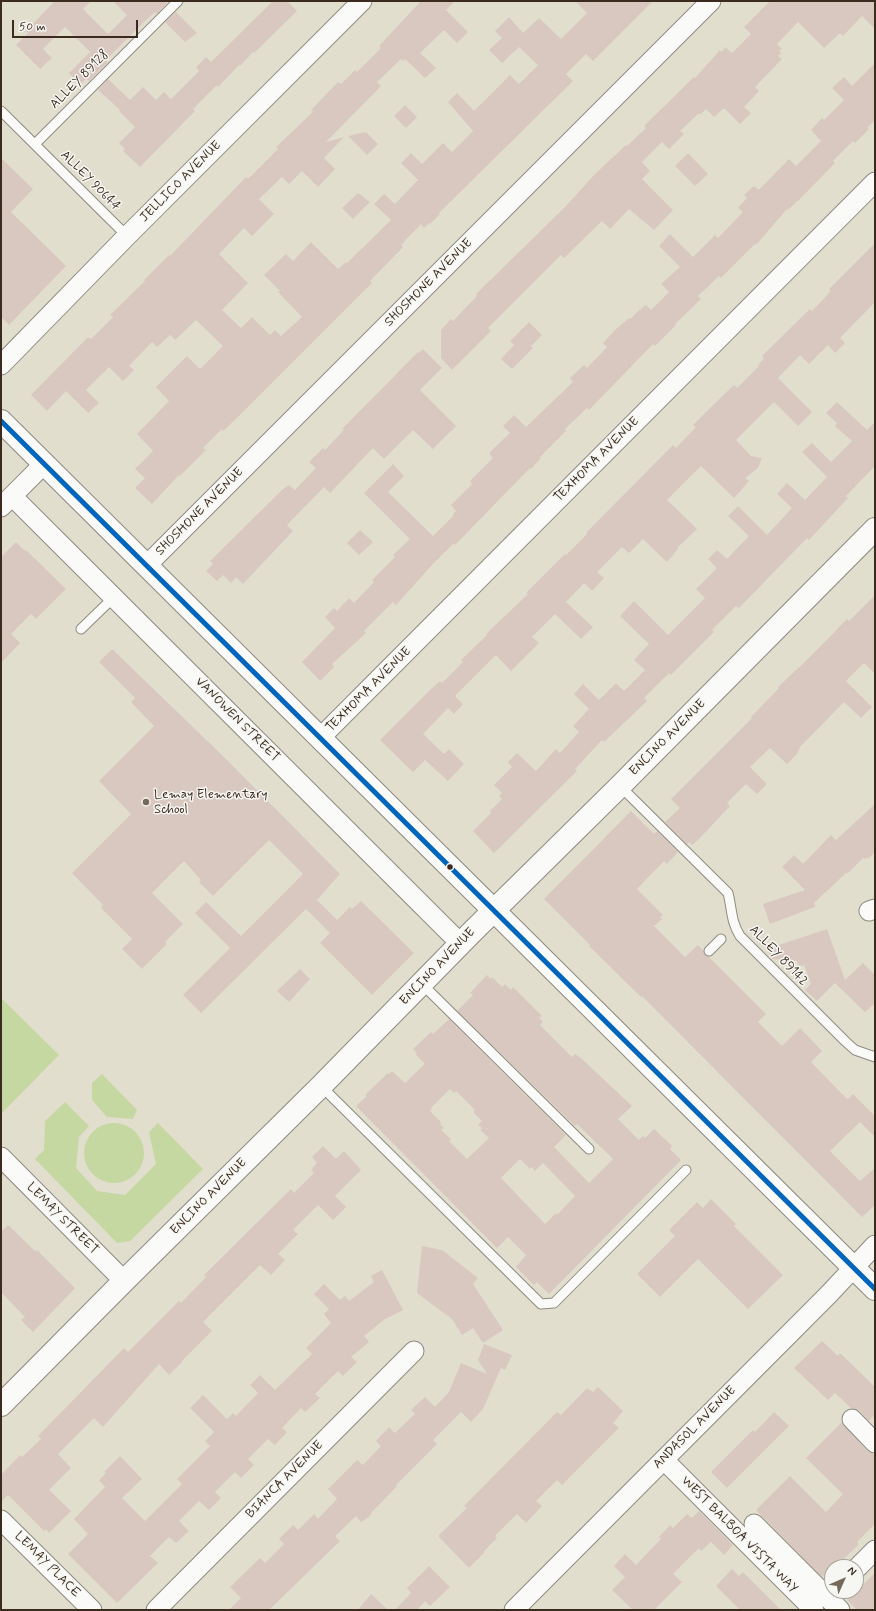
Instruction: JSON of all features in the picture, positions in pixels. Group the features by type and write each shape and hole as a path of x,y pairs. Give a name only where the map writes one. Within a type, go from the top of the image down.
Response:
{"street":[{"name":"JELLICO AVENUE","path":"1,365 127,236 362,1"},
{"name":"SHOSHONE AVENUE","path":"147,566 711,1"},
{"name":"TEXHOMA AVENUE","path":"320,738 875,182"},
{"path":"1,421 875,1289"},
{"path":"7,502 44,464"},
{"name":"VANOWEN STREET","path":"7,502 114,597 462,944"},
{"name":"ENCINO AVENUE","path":"1,1405 321,1086 875,529"},
{"name":"LEMAY STREET","path":"1,1157 124,1281"},
{"name":"ANDASOL AVENUE","path":"514,1610 829,1294 875,1245"},
{"name":"BIANCA AVENUE","path":"156,1610 414,1351"},
{"path":"852,1419 875,1443"},
{"name":"WEST BALBOA VISTA WAY","path":"664,1460 814,1610"},
{"name":"LEMAY PLACE","path":"1,1520 92,1610"},
{"path":"754,1524 824,1590"},
{"path":"864,1561 875,1550"}],"lane":[{"name":"ALLEY 89128","path":"35,144 178,1"},
{"name":"ALLEY 90644","path":"1,110 127,236"},
{"path":"81,629 114,597"},
{"name":"ALLEY 89142","path":"620,786 728,893 734,927 740,936 855,1050 875,1057"},
{"path":"709,951 721,939"},
{"path":"422,984 589,1149"},
{"path":"321,1086 541,1304 554,1303 686,1170"}],"green space":[{"path":"1,998 59,1055 1,1114"},
{"path":"102,1074 137,1110 133,1119 107,1117 92,1100 92,1083"},
{"path":"65,1102 89,1126 79,1137 76,1168 97,1191 125,1195 156,1164 149,1132 158,1123 203,1169 130,1241 117,1243 35,1159 44,1150 45,1121"},
{"path":"114,1123 130,1128 135,1132 139,1137 144,1153 139,1169 135,1174 130,1178 114,1183 98,1178 93,1174 89,1169 84,1153 89,1137 93,1132 98,1128"}],"building":[{"path":"55,1 91,1 83,9 108,34 127,15 113,1 165,1 167,3 157,14 155,12 148,18 106,60 108,62 89,81 86,79 80,85 69,73 90,52 65,27 43,49 52,58 40,69 16,45 28,33 26,31"},
{"path":"273,1 287,1 297,11 254,53 253,52 240,66 239,65 218,87 217,85 193,109 195,111 140,167 123,151 125,149 119,143 135,127 119,111 120,110 98,90 108,79 130,100 143,87 156,100 164,92 171,99 199,71 196,67 206,57 211,62"},
{"path":"421,1 455,1 446,10 468,32 457,43 444,30 420,53 436,68 425,78 405,59 403,61 401,59 377,82 381,86 326,142 344,137 324,158 335,169 318,187 302,171 289,184 282,177 259,199 274,214 252,236 244,228 219,254 248,283 222,310 241,328 252,317 270,335 275,330 281,336 302,317 264,275 286,254 293,261 311,242 338,269 346,262 347,263 391,220 374,204 384,194 395,204 418,180 401,163 411,153 422,164 443,143 452,152 473,131 448,102 457,93 474,111 510,75 519,84 538,65 519,47 502,63 489,50 502,38 495,31 509,17 523,33 539,18 561,39 587,13 575,1 653,1 593,61 586,54 566,74 573,81 439,213 440,214 430,224 429,223 424,228 421,224 401,245 403,247 370,281 372,283 236,419 223,431 222,429 203,448 206,450 180,476 179,475 152,504 135,488 145,478 135,469 153,451 137,434 169,401 156,387 187,356 200,369 223,346 196,320 175,340 171,335 157,347 152,342 129,366 134,370 123,381 109,367 86,390 99,403 88,413 66,391 47,411 31,395 88,337 91,339 113,317 110,315 169,255 170,256 246,177 248,179 278,149 276,147 313,112 311,110 338,82 341,84 355,70 357,72 381,48 379,46"},
{"path":"770,1 875,1 875,29 862,16 843,36 840,33 824,48 798,22 777,44 782,49 779,51 781,53 778,56 782,59 755,87 759,91 744,107 751,113 740,124 724,108 714,117 706,109 700,115 699,113 680,131 684,134 669,149 662,142 642,162 650,171 642,179 673,210 654,230 629,209 610,229 602,221 564,258 561,255 488,328 491,331 452,370 441,358 441,330 451,319 453,321 477,296 476,294 565,207 595,174 646,128 644,126 694,77 695,78 720,50 722,52 725,47 732,53 751,34 744,27"},
{"path":"176,12 197,33 185,42 165,22"},
{"path":"875,63 875,120 867,128 869,129 855,143 853,141 833,161 835,163 798,201 788,210 787,209 756,245 755,244 721,278 719,276 698,296 701,299 655,346 653,344 589,410 587,408 565,429 566,431 540,457 541,458 531,469 530,468 455,545 454,543 432,565 396,605 393,602 364,631 366,633 332,664 334,667 320,681 302,662 335,628 325,617 334,608 337,611 349,598 354,603 374,582 372,580 395,557 393,555 410,539 364,493 393,464 404,476 388,492 433,536 454,515 453,514 456,511 451,505 472,484 470,481 493,458 489,453 510,433 503,426 514,415 526,427 573,382 570,378 584,365 587,368 607,347 603,343 615,330 644,306 646,305 651,310 669,292 661,284 680,267 659,246 670,234 693,257 715,235 718,238 743,212 738,208 747,198 744,195 754,186 759,190 789,159 796,166 821,141 811,130 822,118 824,120 844,100 832,88 844,77 852,86"},
{"path":"405,105 417,117 406,128 394,116"},
{"path":"366,132 378,144 367,155 348,136"},
{"path":"688,153 708,174 695,186 675,166"},
{"path":"1,158 33,189 11,212 66,266 9,325 1,317"},
{"path":"358,193 370,202 353,219 342,208"},
{"path":"875,243 875,302 840,338 845,343 835,353 828,345 809,364 800,355 778,378 812,412 798,426 774,402 736,440 751,456 762,458 758,468 745,478 749,481 734,498 701,466 667,500 697,529 677,548 678,549 667,562 643,539 629,553 622,547 597,572 604,578 592,591 584,583 566,602 593,627 581,639 555,614 532,637 539,643 511,671 496,655 455,696 463,704 454,714 448,708 423,734 444,754 449,749 464,764 448,781 425,760 413,772 380,740 429,691 440,681 442,683 463,662 461,660 487,635 486,634 528,594 526,593 587,534 586,533 673,445 676,448 696,427 693,425 707,411 734,385 737,388 759,366 758,365 764,358 762,356 810,309 812,311 831,291 829,289"},
{"path":"529,322 542,335 531,346 533,348 512,369 501,359 514,345 510,341"},
{"path":"423,349 442,368 420,390 456,426 433,449 413,430 384,459 373,448 330,493 324,487 287,525 293,531 243,584 236,577 231,583 223,575 217,581 206,571 213,564 210,561 282,490 289,485 295,490 316,468 309,462 323,448 325,450 344,430 342,429 418,352 419,353"},
{"path":"837,402 867,430 875,422 875,466 846,496 848,498 809,540 807,538 739,608 736,606 712,630 714,632 671,675 669,673 644,698 647,701 604,742 602,740 575,769 577,771 494,853 473,831 491,813 490,811 502,799 499,796 502,793 494,785 512,767 508,762 517,753 536,771 556,749 560,753 579,732 573,726 589,709 574,694 583,684 599,700 616,683 624,691 645,670 634,660 649,644 620,616 634,601 668,635 705,598 696,589 717,568 708,559 717,550 727,559 749,536 728,516 738,506 767,535 792,508 777,494 787,483 805,500 827,477 802,452 812,443 831,462 852,441 835,426 837,423 826,413"},
{"path":"360,530 373,542 359,555 347,543"},
{"path":"16,542 66,589 36,619 31,614 11,634 20,643 1,663 1,557"},
{"path":"875,595 875,674 864,663 846,681 872,707 861,718 844,702 800,747 797,754 787,764 770,748 750,767 767,784 757,794 746,784 727,803 730,806 699,839 692,845 689,842 687,844 665,822 680,808 671,799 752,718 751,717 779,688 778,687 847,619 849,621"},
{"path":"112,649 225,758 340,874 317,900 337,920 350,907 352,909 361,901 414,953 372,995 320,943 330,933 306,909 201,1013 183,995 230,948 195,913 206,902 241,936 303,874 269,840 213,896 199,882 201,880 184,861 152,893 183,924 165,942 167,944 142,969 122,949 132,939 101,908 103,905 72,873 131,814 99,781 154,726 131,702 135,698 99,662"},
{"path":"875,804 875,852 868,859 867,857 865,859 863,858 848,873 846,873 814,903 815,907 770,924 763,904 805,890 782,867 794,855 803,864 831,835 836,840"},
{"path":"631,811 654,834 657,831 678,852 667,864 664,861 637,889 663,915 660,917 662,919 654,926 685,957 698,945 703,950 705,955 709,957 766,1014 758,1022 782,1046 800,1028 822,1051 811,1062 846,1098 848,1099 853,1094 875,1116 875,1137 860,1122 830,1151 860,1181 875,1168 875,1205 862,1217 642,996 641,997 589,946 590,945 544,899"},
{"path":"827,929 845,980 863,963 875,975 875,1003 865,1012 835,983 817,1001 805,990 811,984 804,965 799,966 797,961 773,959 769,956 770,948"},
{"path":"300,969 310,979 289,1002 277,991"},
{"path":"487,975 491,979 492,977 502,987 505,984 511,990 513,987 542,1016 539,1018 543,1022 540,1025 572,1057 575,1054 582,1059 632,1106 618,1119 639,1140 643,1136 645,1138 654,1129 672,1146 670,1149 681,1160 549,1294 537,1282 534,1285 516,1267 526,1255 508,1237 497,1248 356,1106 367,1096 365,1095 392,1071 405,1083 425,1064 416,1055 417,1053 413,1049 431,1032 433,1034 449,1019 566,1135 554,1147 589,1183 613,1159 577,1124 575,1126 457,1011 473,995 470,993","holes":["450,1089 454,1093 456,1091 475,1110 473,1112 482,1121 478,1125 482,1128 480,1130 489,1138 467,1159 449,1141 451,1139 441,1130 444,1128 440,1124 441,1122 430,1111 432,1109 431,1108","520,1159 530,1169 532,1167 535,1171 543,1163 575,1196 557,1215 556,1213 545,1224 501,1178"]},
{"path":"323,1146 336,1159 344,1151 361,1170 335,1196 346,1207 333,1220 318,1205 293,1230 298,1234 278,1254 285,1260 271,1275 260,1265 203,1322 212,1331 169,1375 159,1364 103,1427 94,1418 58,1454 71,1468 49,1490 71,1511 49,1533 46,1529 44,1531 8,1495 1,1502 1,1475 20,1455 22,1457 41,1439 38,1436 124,1348 128,1352 179,1301 181,1303 206,1277 204,1275 291,1189 294,1193 314,1173 311,1170 317,1163 312,1157"},
{"path":"711,1199 736,1224 734,1226 783,1275 748,1309 698,1259 660,1297 637,1274 675,1236 669,1230 697,1202 703,1208"},
{"path":"8,1225 36,1252 37,1250 75,1288 33,1332 21,1320 25,1317 1,1292 1,1232"},
{"path":"422,1246 442,1250 478,1278 473,1284 503,1330 483,1343 473,1328 462,1335 452,1319 417,1293"},
{"path":"382,1270 403,1310 385,1319 364,1336 369,1342 351,1357 357,1362 343,1376 338,1371 315,1394 320,1398 305,1412 301,1408 282,1428 287,1432 275,1445 268,1439 248,1459 254,1465 241,1478 235,1472 215,1492 221,1498 209,1510 199,1501 179,1521 189,1531 176,1543 169,1537 150,1556 158,1563 117,1603 68,1554 88,1534 74,1519 105,1487 99,1480 106,1473 104,1472 120,1456 142,1479 122,1498 145,1521 182,1484 177,1479 210,1446 205,1441 214,1432 190,1408 203,1395 227,1419 233,1413 236,1416 258,1393 250,1385 260,1375 275,1390 312,1354 306,1348 331,1323 324,1314 329,1309 314,1294 324,1284 340,1300 345,1296 349,1301 374,1282 371,1276"},
{"path":"822,1341 838,1356 840,1353 875,1387 875,1414 869,1421 860,1411 851,1408 835,1393 828,1400 794,1368"},
{"path":"484,1344 512,1355 505,1370 501,1368 483,1409 471,1422 461,1412 433,1440 437,1444 396,1485 397,1486 369,1517 361,1522 356,1516 335,1536 340,1541 269,1610 229,1610 241,1598 230,1587 260,1558 265,1563 284,1544 279,1539 293,1525 298,1530 314,1514 318,1519 337,1499 328,1489 357,1460 363,1465 381,1446 376,1441 389,1427 395,1433 415,1414 411,1410 425,1397 435,1407 449,1392 461,1363 487,1374 478,1360"},
{"path":"598,1387 623,1411 613,1423 619,1428 562,1485 557,1480 536,1501 542,1506 526,1523 517,1514 495,1536 497,1538 469,1568 439,1537 439,1535 467,1508 464,1506 557,1412 561,1415 587,1388 593,1392"},
{"path":"774,1412 789,1426 727,1488 711,1472 753,1430 755,1432"},
{"path":"842,1422 867,1451 875,1455 875,1524 857,1542 859,1544 844,1559 824,1559 824,1575 822,1577 756,1510 790,1476 826,1512 843,1494 806,1458"},
{"path":"699,1511 733,1545 724,1555 711,1542 701,1551 699,1548 673,1574 682,1582 654,1610 633,1610 612,1590 625,1577 614,1566 625,1554 636,1565 661,1539 659,1537 670,1525 673,1528 687,1514 692,1518"},
{"path":"429,1566 450,1587 430,1606 425,1601 417,1610 395,1610 411,1593 407,1588"},
{"path":"732,1569 739,1576 743,1572 781,1610 740,1610 716,1586"},
{"path":"875,1573 875,1610 857,1610 847,1600 864,1599 864,1584"},
{"path":"371,1594 388,1610 358,1610"}],"transit line":[{"path":"1,421 875,1289"}],"place":[{"name":"Lemay Elementary School","path":"146,802"}]}
